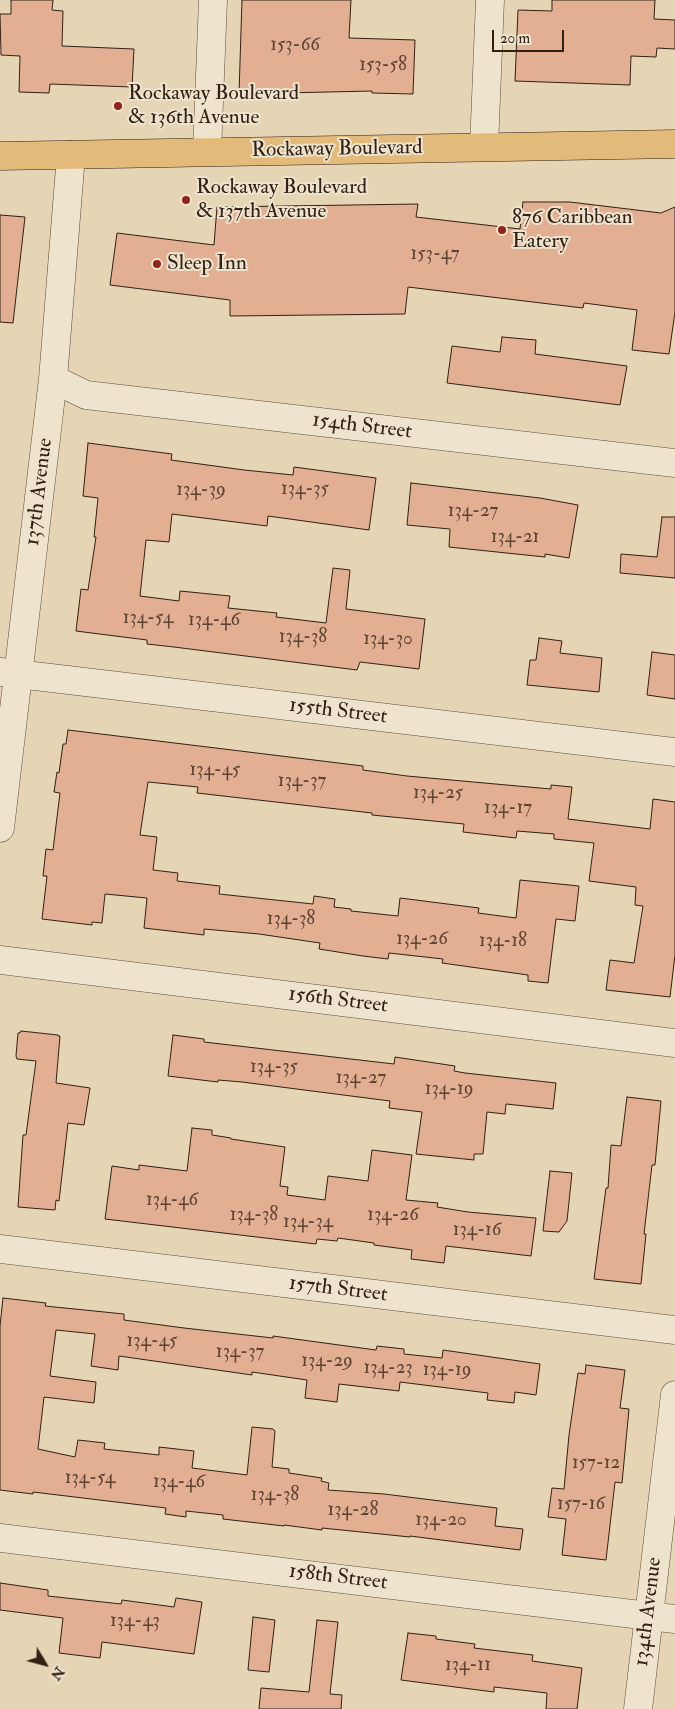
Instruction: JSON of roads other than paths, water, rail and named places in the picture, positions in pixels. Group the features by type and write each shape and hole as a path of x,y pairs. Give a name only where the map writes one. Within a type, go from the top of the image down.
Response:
{"main road":[{"name":"Rockaway Boulevard","path":"0,156 675,144"}],"street":[{"path":"207,152 213,0"},
{"path":"484,147 490,0"},
{"name":"137th Avenue","path":"0,828 9,673 53,379 70,155"},
{"name":"154th Street","path":"53,379 86,395 675,463"},
{"name":"155th Street","path":"9,673 675,752"},
{"name":"156th Street","path":"0,960 675,1042"},
{"name":"157th Street","path":"0,1249 675,1330"},
{"name":"134th Avenue","path":"638,1709 662,1617 675,1395"},
{"name":"158th Street","path":"0,1538 662,1617"}],"place":[{"name":"Rockaway Boulevard & 136th Avenue","path":"118,106"},
{"name":"Rockaway Boulevard & 137th Avenue","path":"186,200"},
{"name":"876 Caribbean Eatery","path":"502,230"},
{"name":"Sleep Inn","path":"157,264"}]}
